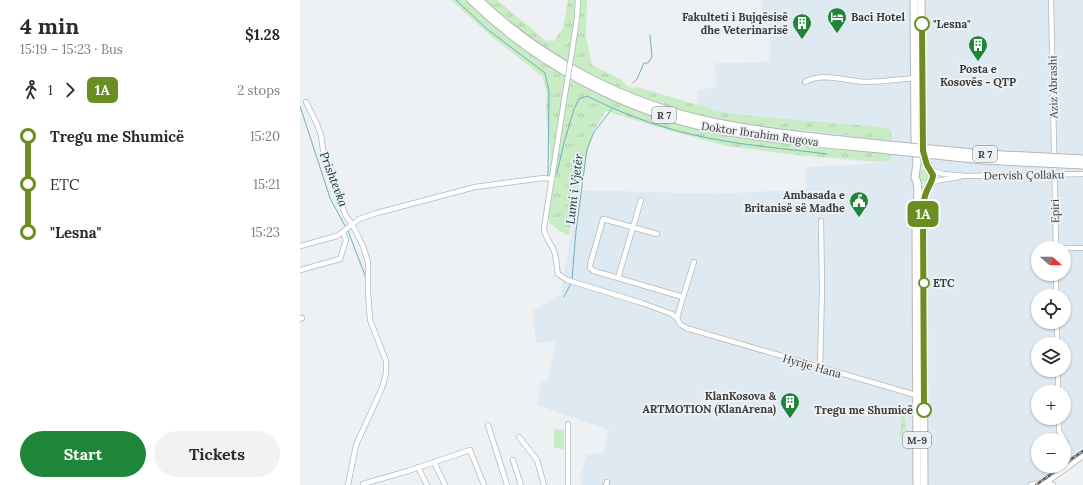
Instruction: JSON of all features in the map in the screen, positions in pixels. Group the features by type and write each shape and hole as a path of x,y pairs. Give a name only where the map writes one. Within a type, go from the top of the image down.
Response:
{"highway":[{"name":"Doktor Ibrahim Rugova","path":"471,0 512,36 565,71 607,93 649,110 695,124 734,132 888,147 1083,159"},
{"name":"Doktor Ibrahim Rugova","path":"479,0 516,31 567,65 622,94 656,107 735,126 983,160 1083,165"},
{"path":"914,0 915,138 912,177 916,222"},
{"path":"915,138 917,157 917,172 915,177 917,182 923,185 930,183 933,178 925,161 923,145 921,0"},
{"path":"917,172 922,168 930,169"},
{"name":"M-9","path":"917,182 916,222 924,485"},
{"name":"M-9","path":"917,485 921,397 923,215 924,198 930,183"}],"street":[{"path":"300,246 337,236 364,217 377,213 475,187 543,178 552,179 568,82 578,0"},
{"name":"Aziz Abrashi","path":"1051,0 1054,174"},
{"path":"805,82 812,79 827,78 866,82 915,78"},
{"path":"300,270 340,259 346,240 347,228 346,216 324,157 321,135 306,102"},
{"path":"930,169 943,174 966,176"},
{"name":"Epiri","path":"1054,174 1056,241"},
{"name":"Dervish Çollaku","path":"966,176 1083,174"},
{"path":"930,183 966,176"},
{"name":"Hyrije Hana","path":"552,179 544,228 546,237 554,251 559,276 583,285 642,302 672,314 677,318 683,327 921,397"},
{"path":"618,278 634,228 641,200"},
{"path":"657,234 603,219 590,268 594,271 683,297"},
{"path":"820,368 822,288 821,220"},
{"path":"347,228 363,246 368,262 370,320 386,361 386,374 382,388 356,445 348,485"},
{"path":"1071,248 1083,248"},
{"path":"677,318 694,262"},
{"path":"568,424 568,485"},
{"path":"488,426 507,485"},
{"path":"519,437 537,460 544,485"},
{"path":"363,484 470,450 484,485"},
{"path":"1031,485 1036,483 1044,484 1083,456"},
{"path":"513,460 521,485"},
{"path":"434,462 444,485"},
{"path":"418,467 427,485"},
{"path":"1047,482 1053,485"}],"shaded area":[{"path":"762,0 1083,0 1083,455 1071,465 1071,433 1031,433 1031,473 1061,473 1046,485 582,485 580,475 587,455 603,453 609,430 537,405 541,383 548,380 556,341 536,343 533,311 561,294 578,190 717,194 806,189 805,167 884,163 797,155 727,146 696,138 697,90 716,87 715,63 770,62 770,30 763,29"}],"green space":[{"path":"451,0 497,0 545,40 554,41 563,28 568,0 587,0 586,36 592,65 622,80 627,86 632,88 637,87 721,112 890,129 892,137 891,159 887,162 797,155 727,146 606,111 593,132 578,190 569,236 559,231 549,222 550,148 546,112 547,93 543,77 492,37","holes":["800,130 854,136 852,149 798,143"]},
{"path":"922,170 926,170 930,176 926,182 922,182 918,178 918,174"},
{"path":"901,415 905,417 906,442 908,442 906,445 904,436 899,436"},
{"path":"554,429 564,430 564,449 554,448"}],"waterway":[{"path":"456,0 487,29 545,73 549,91 548,176"},
{"name":"Lumi i Vjetër","path":"633,83 637,79 644,63 648,63 652,57 650,35"},
{"path":"557,173 574,109 579,99 587,96 637,118 690,134 741,144 827,154"},
{"name":"Prishtevka","path":"300,106 330,198 345,226"},
{"name":"Lumi i Vjetër","path":"572,279 576,231 587,149 594,132 612,109"},
{"name":"Prishtevka","path":"348,231 366,278"},
{"name":"Lumi i Vjetër","path":"564,297 571,283"}],"railway":[{"path":"1071,459 1083,451"},
{"path":"1036,485 1052,473"}],"bus line":[{"name":"1A","path":"922,24 923,151 925,161 933,175 932,181 924,198 923,215 924,410"}],"place":[{"name":"\"Lesna\"","path":"922,24"},
{"name":"Baci Hotel","path":"837,34"},
{"name":"Fakulteti i Bujqësisë dhe Veterinarisë","path":"802,40"},
{"name":"Posta e Kosovës - QTP","path":"978,62"},
{"name":"Ambasada e Britanisë së Madhe","path":"859,218"},
{"name":"ETC","path":"924,283"},
{"name":"Tregu me Shumicë","path":"924,410"},
{"name":"KlanKosova & ARTMOTION (KlanArena)","path":"790,419"}]}
